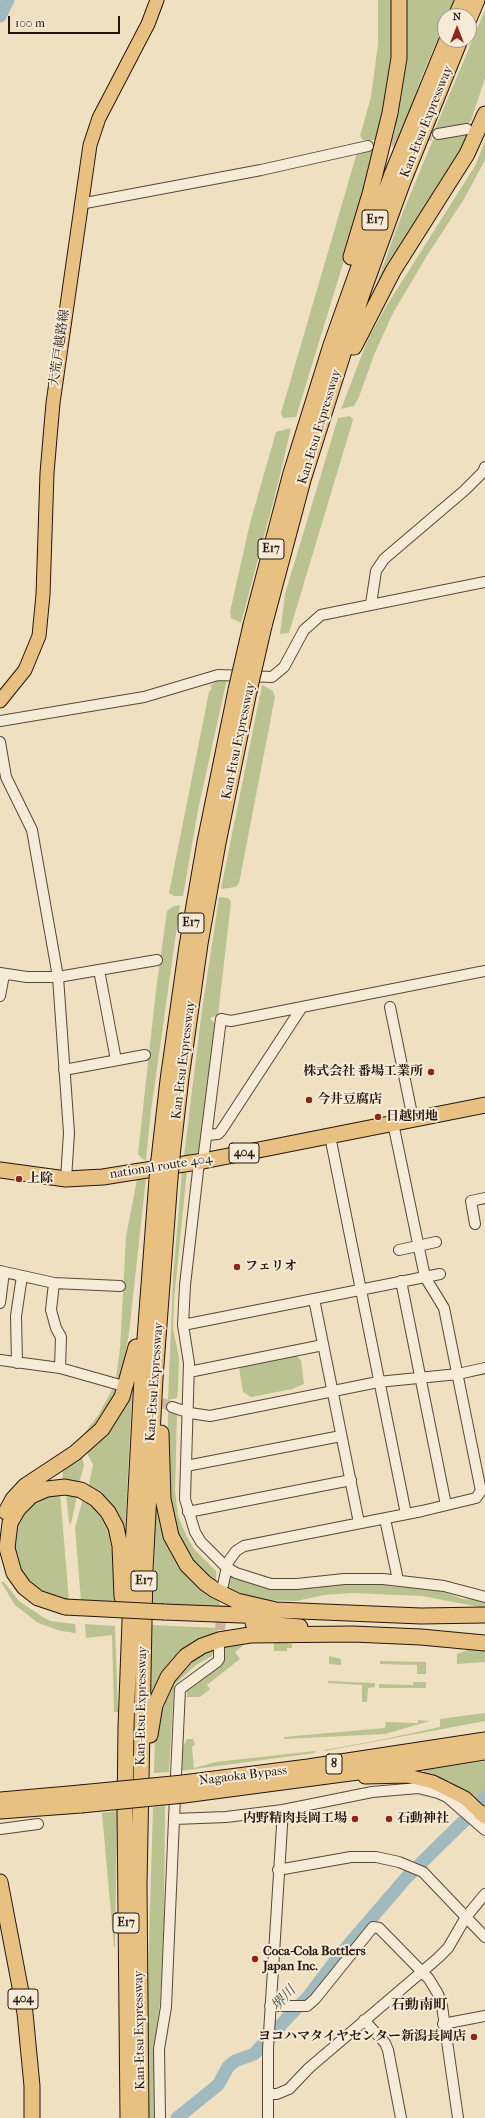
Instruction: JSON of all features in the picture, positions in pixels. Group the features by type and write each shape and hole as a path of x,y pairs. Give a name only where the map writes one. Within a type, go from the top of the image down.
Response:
{"highway":[{"path":"310,402 370,194 389,120 399,58 399,0"},
{"name":"Kan-Etsu Expressway","path":"258,625 288,535 310,435 310,402 386,188 444,48"},
{"name":"Kan-Etsu Expressway","path":"128,2118 125,1810 126,1727 141,1386 166,1157 181,1078 200,944 218,844 242,690 258,625 291,473 310,435 331,400 362,294 402,184 457,48"},
{"path":"331,400 378,297 467,154 485,114"},
{"name":"national route 404","path":"0,1170 66,1179 104,1177 201,1161 485,1105"},
{"path":"0,1528 8,1507 19,1492 92,1439 110,1418 122,1397 136,1347 152,1204 164,1178"},
{"name":"Kan-Etsu Expressway","path":"141,2118 139,1885 144,1570 154,1386 166,1232 164,1178"},
{"path":"166,1232 161,1379 162,1484 166,1519 176,1547 188,1566 205,1583 237,1601 276,1610 421,1616 485,1615"},
{"path":"65,1611 42,1600 24,1587 14,1573 7,1548 10,1523 24,1502 39,1492 48,1489 65,1487 81,1490 96,1499 108,1512 118,1536 126,1727"},
{"path":"0,1558 5,1573 19,1594 41,1608 65,1611 164,1616 272,1624 353,1634"},
{"path":"164,1616 354,1614"},
{"path":"421,1616 485,1624"},
{"path":"421,1637 485,1633"},
{"path":"139,1985 143,1925 145,1795 150,1736 155,1705 168,1677 186,1656 202,1646 219,1640 250,1636 353,1634 421,1637 485,1643"},
{"path":"343,1762 485,1731"},
{"name":"Nagaoka Bypass","path":"189,1790 343,1762 485,1740"},
{"name":"Nagaoka Bypass","path":"0,1811 81,1799 189,1790 365,1771 485,1752"},
{"name":"Nagaoka Bypass","path":"0,1800 81,1799"},
{"name":"404","path":"0,1882 25,2013 32,2086 32,2118"}],"main road":[{"name":"大荒戸越路線","path":"0,701 25,670 39,636 52,403 86,162 92,135 99,118 148,24 157,0"},
{"path":"189,1790 254,1792 358,1778 408,1776 433,1782 455,1792 484,1815"}],"street":[{"path":"438,134 468,129"},
{"path":"80,204 261,170 368,146"},
{"path":"371,604 376,571 384,559 465,490 483,472 485,467"},
{"path":"0,721 144,698 218,675 272,677 284,667 297,641 311,623 321,615 485,582"},
{"path":"0,742 3,779 32,830 58,977 69,1133 66,1179"},
{"path":"0,996 2,974 58,977 158,960"},
{"path":"99,970 116,1060"},
{"path":"485,970 231,1021 221,1019 207,1135 201,1161 185,1285 183,1325 187,1348 188,1372 185,1499 188,1512 201,1542 226,1568 262,1582 284,1585 344,1578 398,1580 444,1586 485,1597"},
{"path":"207,1135 218,1134 222,1131 302,1007"},
{"path":"390,1007 413,1119"},
{"path":"64,1070 144,1055"},
{"path":"223,1585 226,1568 231,1556 244,1546 385,1519 446,1505 476,1498 481,1491 444,1308 425,1276 392,1123"},
{"path":"330,1136 378,1382 406,1514"},
{"path":"475,1224 471,1201 485,1198"},
{"path":"399,1250 436,1242"},
{"path":"0,1303 2,1271 54,1283 120,1286"},
{"path":"183,1325 440,1274"},
{"path":"17,1362 16,1316 22,1276"},
{"path":"401,1282 446,1505"},
{"path":"54,1283 51,1310 56,1328 61,1337 60,1368"},
{"path":"314,1299 359,1523"},
{"path":"188,1372 323,1344"},
{"path":"0,1360 60,1368 120,1385"},
{"path":"172,1407 187,1412 210,1416 378,1382 458,1374 485,1368"},
{"path":"186,1466 341,1436"},
{"path":"188,1512 351,1480"},
{"path":"385,1519 398,1580"},
{"path":"160,2118 159,2049 166,2007 180,1689 217,1662 219,1659 219,1648"},
{"path":"174,1819 206,1819 283,1810 372,1792 418,1788 447,1797 485,1830"},
{"path":"268,2118 270,2006 283,1810"},
{"path":"0,1829 38,1824"},
{"path":"278,1870 352,1857 384,1858 407,1864 423,1872 485,1937"},
{"path":"268,2094 277,2094 289,2090 309,2068 422,1972 448,1948 466,1917 485,1894"},
{"path":"270,2006 307,2006 315,1999 373,1927 379,1928 422,1972 438,1994 442,2006 458,2118"},
{"path":"444,2024 485,2016"},
{"path":"364,2020 385,2043 388,2050 402,2118"}],"green space":[{"path":"378,0 393,0 394,65 376,140 363,140 360,136 371,97 378,44"},
{"path":"404,0 454,0 450,8 437,8 437,41 421,78 401,137 393,138 401,95 407,24"},
{"path":"485,10 485,78 471,121 465,125 435,129 469,48 477,48 477,29"},
{"path":"470,133 458,155 417,218 370,301 402,214 433,140"},
{"path":"485,141 485,160 464,199 428,254 393,313 374,355 359,397 354,406 341,409 368,339 387,305 475,166"},
{"path":"360,151 375,151 377,153 296,417 283,418 281,413 356,156"},
{"path":"350,416 353,420 289,633 280,634 285,594 338,418"},
{"path":"291,428 279,480 241,623 231,618 230,612 250,523 276,432"},
{"path":"227,679 198,810 183,896 174,896 169,893 209,692 212,688 210,686 218,680"},
{"path":"262,685 273,691 275,697 239,883 236,887 221,889"},
{"path":"219,897 228,898 231,902 218,1015 210,1018 215,1024 201,1146 198,1152 184,1156 201,1017"},
{"path":"180,905 151,1111 146,1160 142,1159 138,1154 156,990 167,911 174,906"},
{"path":"182,1170 187,1171 174,1300 173,1329 179,1357 178,1390 177,1398 168,1400 173,1278"},
{"path":"146,1178 129,1333 121,1380 116,1378 120,1348 126,1237 137,1179"},
{"path":"295,1355 301,1360 304,1384 292,1389 251,1397 243,1392 239,1367"},
{"path":"113,1388 118,1390 95,1429 80,1439 99,1414"},
{"path":"127,1393 132,1395 124,1548 88,1488 93,1465 86,1451"},
{"path":"168,1412 177,1415 175,1491 178,1516 188,1539 195,1550 216,1571 216,1584 196,1567 171,1524 167,1463"},
{"path":"82,1455 84,1466 79,1484 63,1482 62,1468"},
{"path":"60,1492 69,1602 55,1600 29,1584 13,1556 15,1525 33,1501"},
{"path":"66,1493 77,1496 71,1524 69,1523"},
{"path":"156,1494 163,1531 212,1597 220,1601 219,1610 153,1606"},
{"path":"83,1498 95,1506 107,1523 113,1557 114,1603 81,1601 75,1528"},
{"path":"230,1576 259,1585 385,1582 389,1586 423,1588 441,1591 463,1599 485,1600 485,1608 422,1596 352,1593 324,1595 296,1601 256,1600 225,1590 225,1582"},
{"path":"1,1582 4,1582 19,1601 50,1621 75,1624 76,1633 61,1631 38,1623 15,1605"},
{"path":"85,1624 115,1626 118,1712 114,1712 112,1635 86,1638"},
{"path":"152,1625 218,1628 217,1634 179,1654 170,1663 155,1686 150,1703"},
{"path":"274,1641 292,1644 292,1648 287,1648 287,1651 274,1651"},
{"path":"247,1642 235,1652 240,1659 207,1685 210,1689 200,1697 187,1697 187,1687 214,1670 223,1644"},
{"path":"214,1646 212,1656 196,1665 174,1685 169,1772 154,1773 155,1733 165,1692 190,1660"},
{"path":"474,1648 485,1648 485,1662 457,1664 457,1654"},
{"path":"329,1656 341,1659 341,1665 329,1664"},
{"path":"380,1661 426,1662 426,1674 417,1674 417,1665 380,1664"},
{"path":"328,1681 375,1683 375,1687 368,1688 367,1702 362,1702 362,1685 328,1683"},
{"path":"413,1682 426,1682 426,1688 379,1688 379,1684 413,1685"},
{"path":"485,1713 485,1721 325,1751 440,1727 440,1719"},
{"path":"418,1720 430,1721 385,1734 284,1739 284,1737 385,1728 386,1722 418,1723"},
{"path":"187,1739 193,1739 195,1744 192,1747 194,1768 216,1762 315,1751 315,1753 180,1771 180,1752"},
{"path":"485,1761 485,1796 479,1802 450,1782 423,1773 425,1770"},
{"path":"165,1806 164,1920 160,2002 154,2049 154,2118 149,2118 147,2010 153,1807"},
{"path":"117,1811 115,1947 114,1947 102,1813"}],"waterway":[{"path":"0,16 8,0"},
{"name":"堺川","path":"481,1802 485,1798"},
{"name":"堺川","path":"177,2118 218,2085 228,2067 235,2061 254,2054 308,1997 339,1956 406,1878 468,1817"}],"tunnel":[{"path":"377,145 438,134"},
{"path":"120,1385 172,1407"},
{"path":"219,1645 223,1589"}],"place":[{"name":"株式会社 番場工業所","path":"431,1072"},
{"name":"今井豆腐店","path":"309,1100"},
{"name":"日越団地","path":"378,1117"},
{"name":"上除","path":"19,1179"},
{"name":"フェリオ","path":"237,1267"},
{"name":"内野精肉長岡工場","path":"355,1819"},
{"name":"石動神社","path":"389,1819"},
{"name":"Coca-Cola Bottlers Japan Inc.","path":"255,1959"},
{"name":"ヨコハマタイヤセンター新潟長岡店","path":"474,2037"}],"district":[{"name":"石動南町","path":"419,2006"}]}
